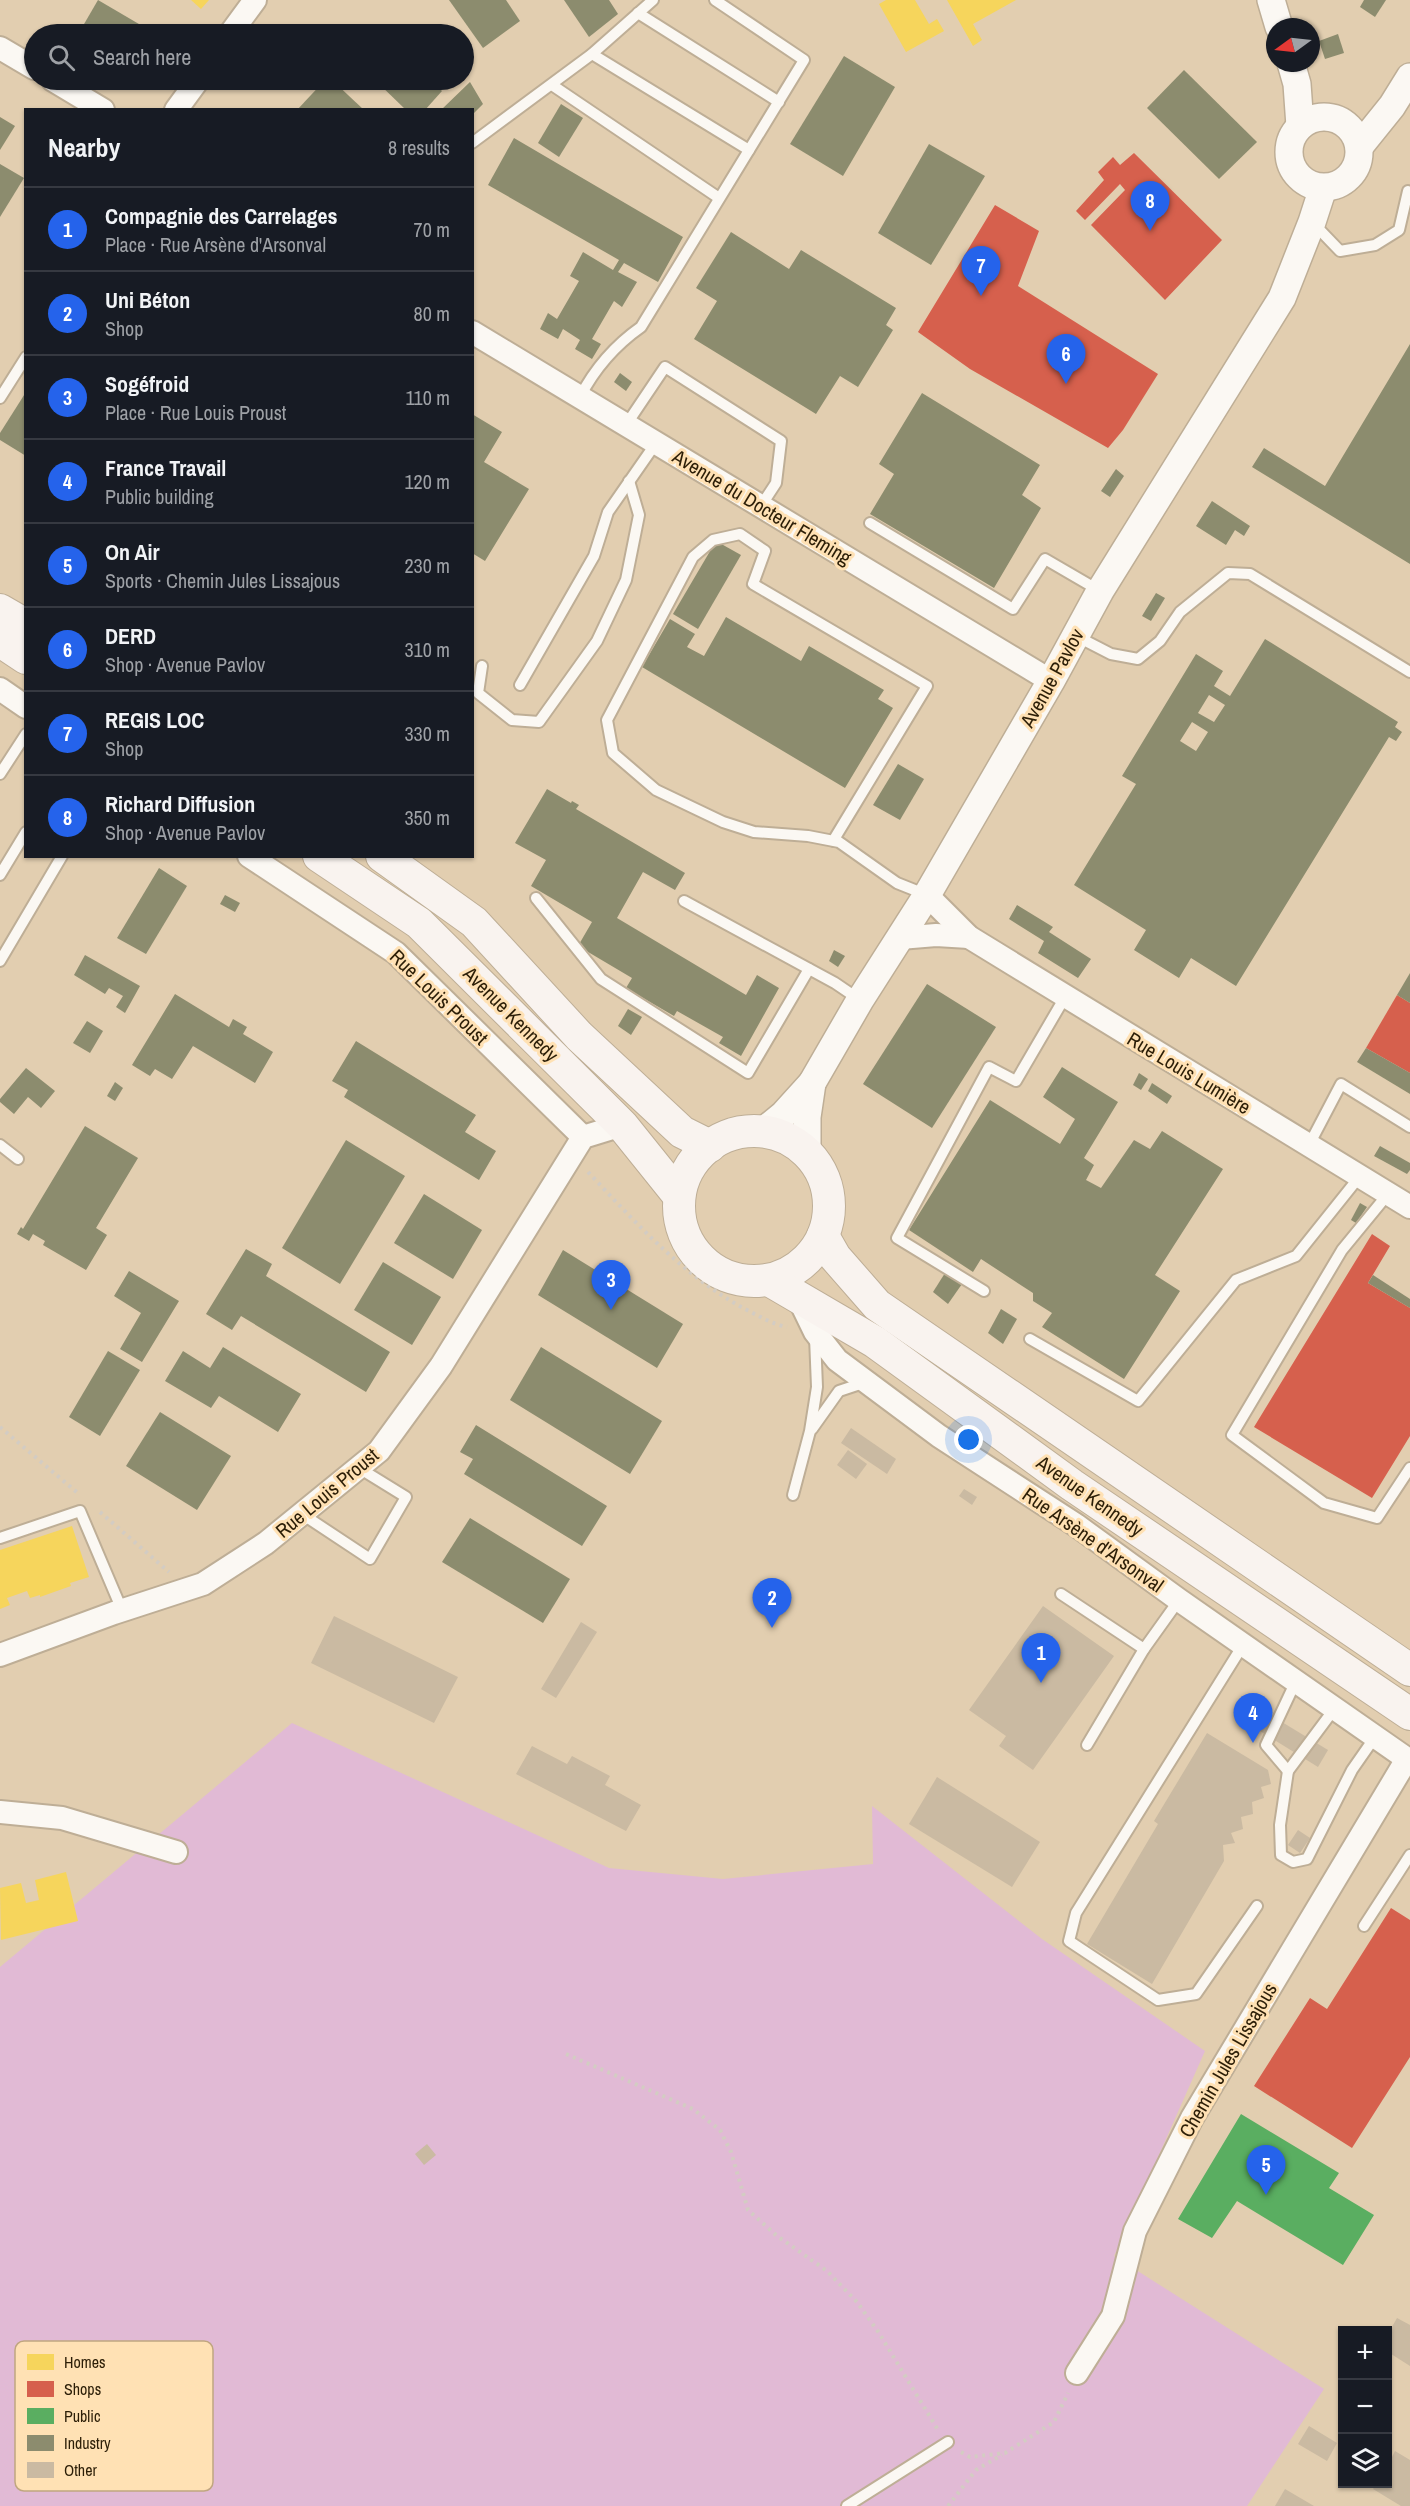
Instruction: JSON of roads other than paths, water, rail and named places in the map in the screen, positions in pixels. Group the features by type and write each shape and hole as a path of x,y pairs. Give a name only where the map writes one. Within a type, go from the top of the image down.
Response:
{"main road":[{"path":"0,610 24,624"},
{"path":"0,641 24,657"},
{"name":"Avenue Kennedy","path":"323,858 418,923 622,1125 680,1196"},
{"name":"Avenue Kennedy","path":"385,858 474,922 579,1036 682,1132 710,1146"},
{"path":"744,1132 762,1132 779,1136 807,1154 820,1172 827,1193 828,1215 823,1236 810,1257 792,1272 769,1280 745,1281 722,1275 702,1262 688,1243 680,1220 680,1196 685,1177 695,1160 710,1146 726,1137 744,1132"},
{"name":"Avenue Kennedy","path":"823,1236 845,1270 877,1305 1410,1670"},
{"name":"Avenue Kennedy","path":"769,1280 875,1342 1072,1485 1410,1714"}],"street":[{"path":"237,24 255,0"},
{"path":"1271,0 1276,18"},
{"path":"0,48 24,62"},
{"path":"1294,73 1300,126"},
{"path":"1294,73 1347,131 1360,157 1352,175 1334,187 1312,184 1294,171 1289,154 1292,136 1300,126 1320,117 1347,131"},
{"path":"1347,131 1392,106 1410,77"},
{"path":"70,90 100,108"},
{"path":"177,108 191,90"},
{"name":"Avenue Pavlov","path":"762,1132 783,1115 812,1083 860,1000 927,895 1051,681 1100,591 1282,298 1312,222 1312,184"},
{"name":"Avenue Pavlov","path":"1292,273 1312,184"},
{"name":"Avenue du Docteur Fleming","path":"474,333 1051,681"},
{"path":"0,689 24,706"},
{"name":"Rue Louis Proust","path":"0,1655 122,1610 203,1584 266,1543 379,1451 441,1366 577,1146 396,953 252,858"},
{"name":"Rue Louis Lumière","path":"927,895 969,937 1065,998 1410,1207"},
{"name":"Rue Louis Lumière","path":"900,938 936,935 969,937"},
{"name":"Avenue Pavlov","path":"807,1154 807,1117 812,1083"},
{"path":"577,1146 622,1125"},
{"name":"Rue Arsène d'Arsonval","path":"799,1299 815,1332 837,1360 939,1436 1076,1525 1179,1600 1409,1760"},
{"name":"Chemin Jules Lissajous","path":"1077,2373 1113,2316 1135,2231 1192,2118 1409,1760"},
{"path":"0,1812 62,1818 176,1852"}],"lane":[{"path":"474,141 592,54 653,0"},
{"path":"580,398 591,376 619,342 641,327 804,60 715,0"},
{"path":"638,13 779,102"},
{"path":"592,54 749,150"},
{"path":"552,85 719,198"},
{"path":"1312,222 1340,251 1375,245 1399,230 1408,190"},
{"path":"0,398 24,360"},
{"path":"626,425 665,367 781,441 776,483 761,506"},
{"path":"520,685 594,555 608,512 656,443"},
{"path":"482,666 478,693 512,720 539,722 597,641 626,580 639,515 629,481"},
{"path":"870,523 1013,609 1046,560 1100,591"},
{"path":"832,841 927,686 753,584 765,551 740,534 713,540 693,557 607,720 613,753 657,790 723,822 754,832 808,836 832,841 839,842 897,883 927,895"},
{"path":"1076,635 1111,654 1138,659 1160,641 1180,612 1228,573 1250,574 1410,672"},
{"path":"0,774 23,742"},
{"path":"0,875 24,835"},
{"path":"0,961 61,858"},
{"path":"536,898 601,979 748,1073 809,969"},
{"path":"684,901 809,969 860,1000"},
{"path":"984,1291 897,1238 989,1067 1016,1081 1065,998"},
{"path":"1309,1145 1341,1084 1410,1127"},
{"path":"0,1145 18,1159"},
{"path":"1030,1340 1138,1401 1236,1280 1296,1256 1360,1176"},
{"path":"1388,1194 1342,1250 1232,1435 1324,1503 1377,1518 1410,1468"},
{"path":"793,1495 810,1431 817,1387 815,1332"},
{"path":"810,1431 839,1391 867,1382"},
{"path":"302,1514 370,1559 406,1497 359,1467"},
{"path":"0,1538 80,1511 122,1610"},
{"path":"1061,1594 1144,1649"},
{"path":"1087,1745 1144,1649 1179,1600"},
{"path":"1243,1645 1076,1913 1069,1941 1158,2000 1196,1994 1257,1906"},
{"path":"1288,1771 1266,1745 1296,1681"},
{"path":"1335,1708 1288,1771 1280,1825 1281,1856 1293,1862 1307,1859 1352,1770 1375,1737"},
{"path":"1364,1926 1410,1855"},
{"path":"847,2506 948,2442"}],"place":[{"name":"Richard Diffusion","path":"1150,231"},
{"name":"REGIS LOC","path":"981,296"},
{"name":"DERD","path":"1066,384"},
{"name":"Sogéfroid","path":"611,1310"},
{"name":"Uni Béton","path":"772,1628"},
{"name":"Compagnie des Carrelages","path":"1041,1683"},
{"name":"France Travail","path":"1253,1743"},
{"name":"On Air","path":"1266,2195"}]}
